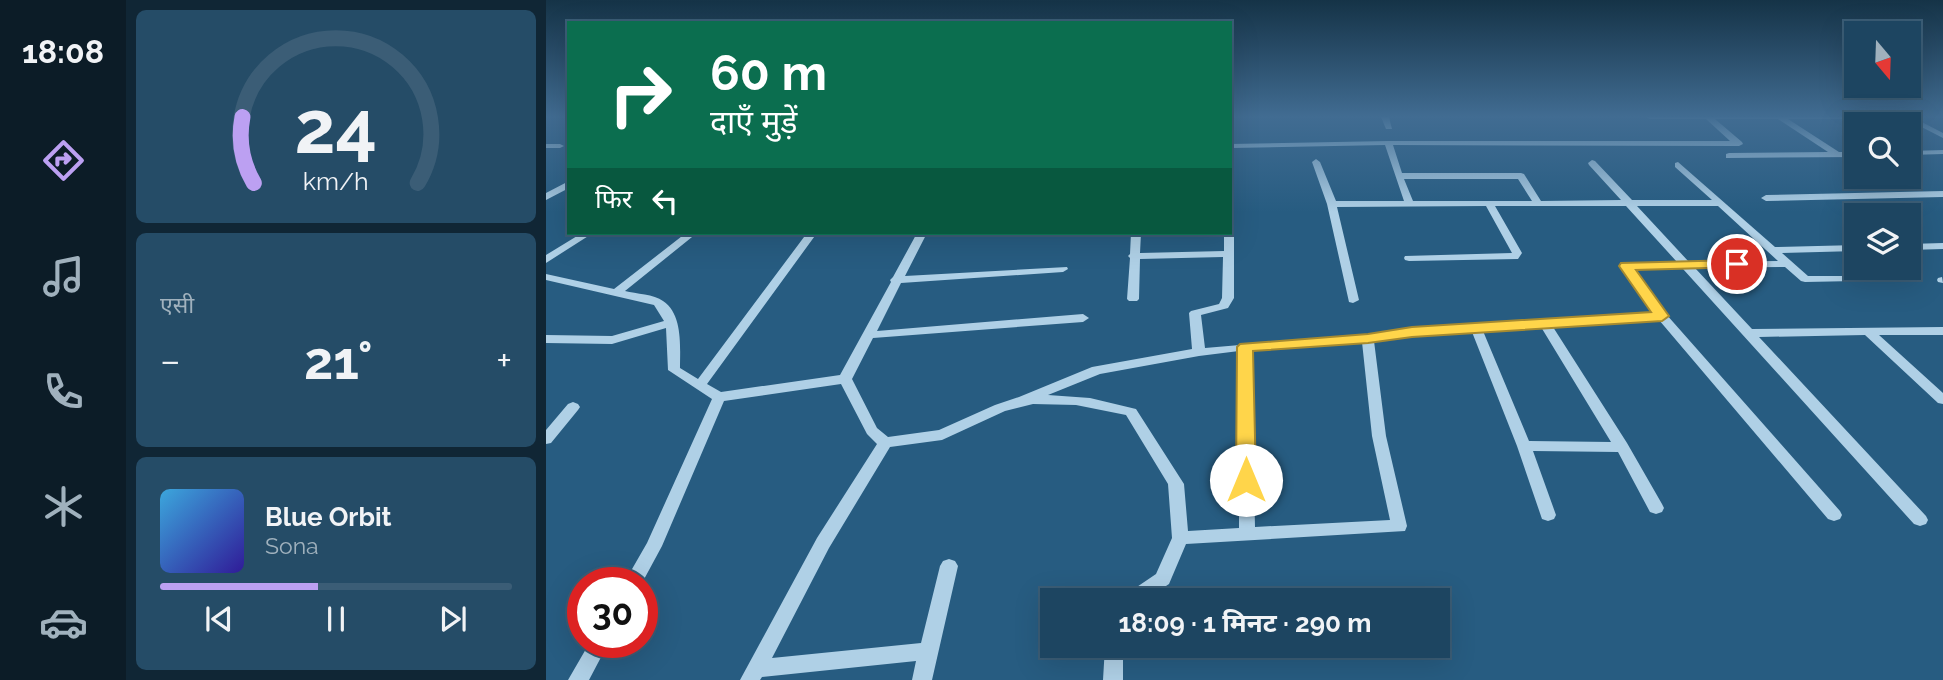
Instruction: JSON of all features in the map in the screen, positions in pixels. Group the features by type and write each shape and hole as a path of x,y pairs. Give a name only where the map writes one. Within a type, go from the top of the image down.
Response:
{"street":[{"path":"1390,149 1410,204"},
{"path":"1745,149 1754,156"},
{"path":"1829,149 1837,154"},
{"path":"1921,153 1943,152"},
{"path":"1729,156 1844,154"},
{"path":"1317,162 1332,204 1353,300"},
{"path":"1592,163 1920,520"},
{"path":"1678,165 1805,279 1844,278"},
{"path":"1399,176 1521,176 1538,203"},
{"path":"546,197 567,185"},
{"path":"1766,198 1943,194"},
{"path":"1332,204 1721,203"},
{"path":"1409,258 1514,257 1517,253 1489,204"},
{"path":"546,260 585,235"},
{"path":"617,292 689,235"},
{"path":"701,385 811,235"},
{"path":"845,379 921,235"},
{"path":"1133,299 1136,235"},
{"path":"1199,352 1195,313 1224,306 1228,298 1229,235"},
{"path":"1921,247 1943,246"},
{"path":"1773,250 1844,248"},
{"path":"1133,256 1230,254"},
{"path":"1788,264 1626,266 1662,316 1834,515"},
{"path":"895,280 1063,269"},
{"path":"546,277 658,302 668,311 672,323 674,370 719,397 845,379"},
{"path":"845,379 872,431 885,443 940,436 975,422 997,409 1097,370 1199,352 1412,332 1478,330 1662,316"},
{"path":"867,335 1083,318"},
{"path":"546,339 612,340 672,323"},
{"path":"1546,325 1622,447 1656,508"},
{"path":"1478,330 1548,515"},
{"path":"1750,333 1943,331"},
{"path":"1868,332 1943,400"},
{"path":"1180,538 1399,526 1380,436 1368,338"},
{"path":"1245,347 1247,534"},
{"path":"642,567 719,397"},
{"path":"1019,401 1085,400 1131,412 1176,484 1180,538 1163,579 1149,588"},
{"path":"546,439 573,408"},
{"path":"753,674 823,543 885,443"},
{"path":"1524,446 1622,447"},
{"path":"922,680 949,566"},
{"path":"753,674 928,651"},
{"path":"578,680 591,658"},
{"path":"1113,680 1114,658"}],"route":[{"path":"1246,480 1245,347 1412,332 1662,316 1626,266 1737,264"}]}
